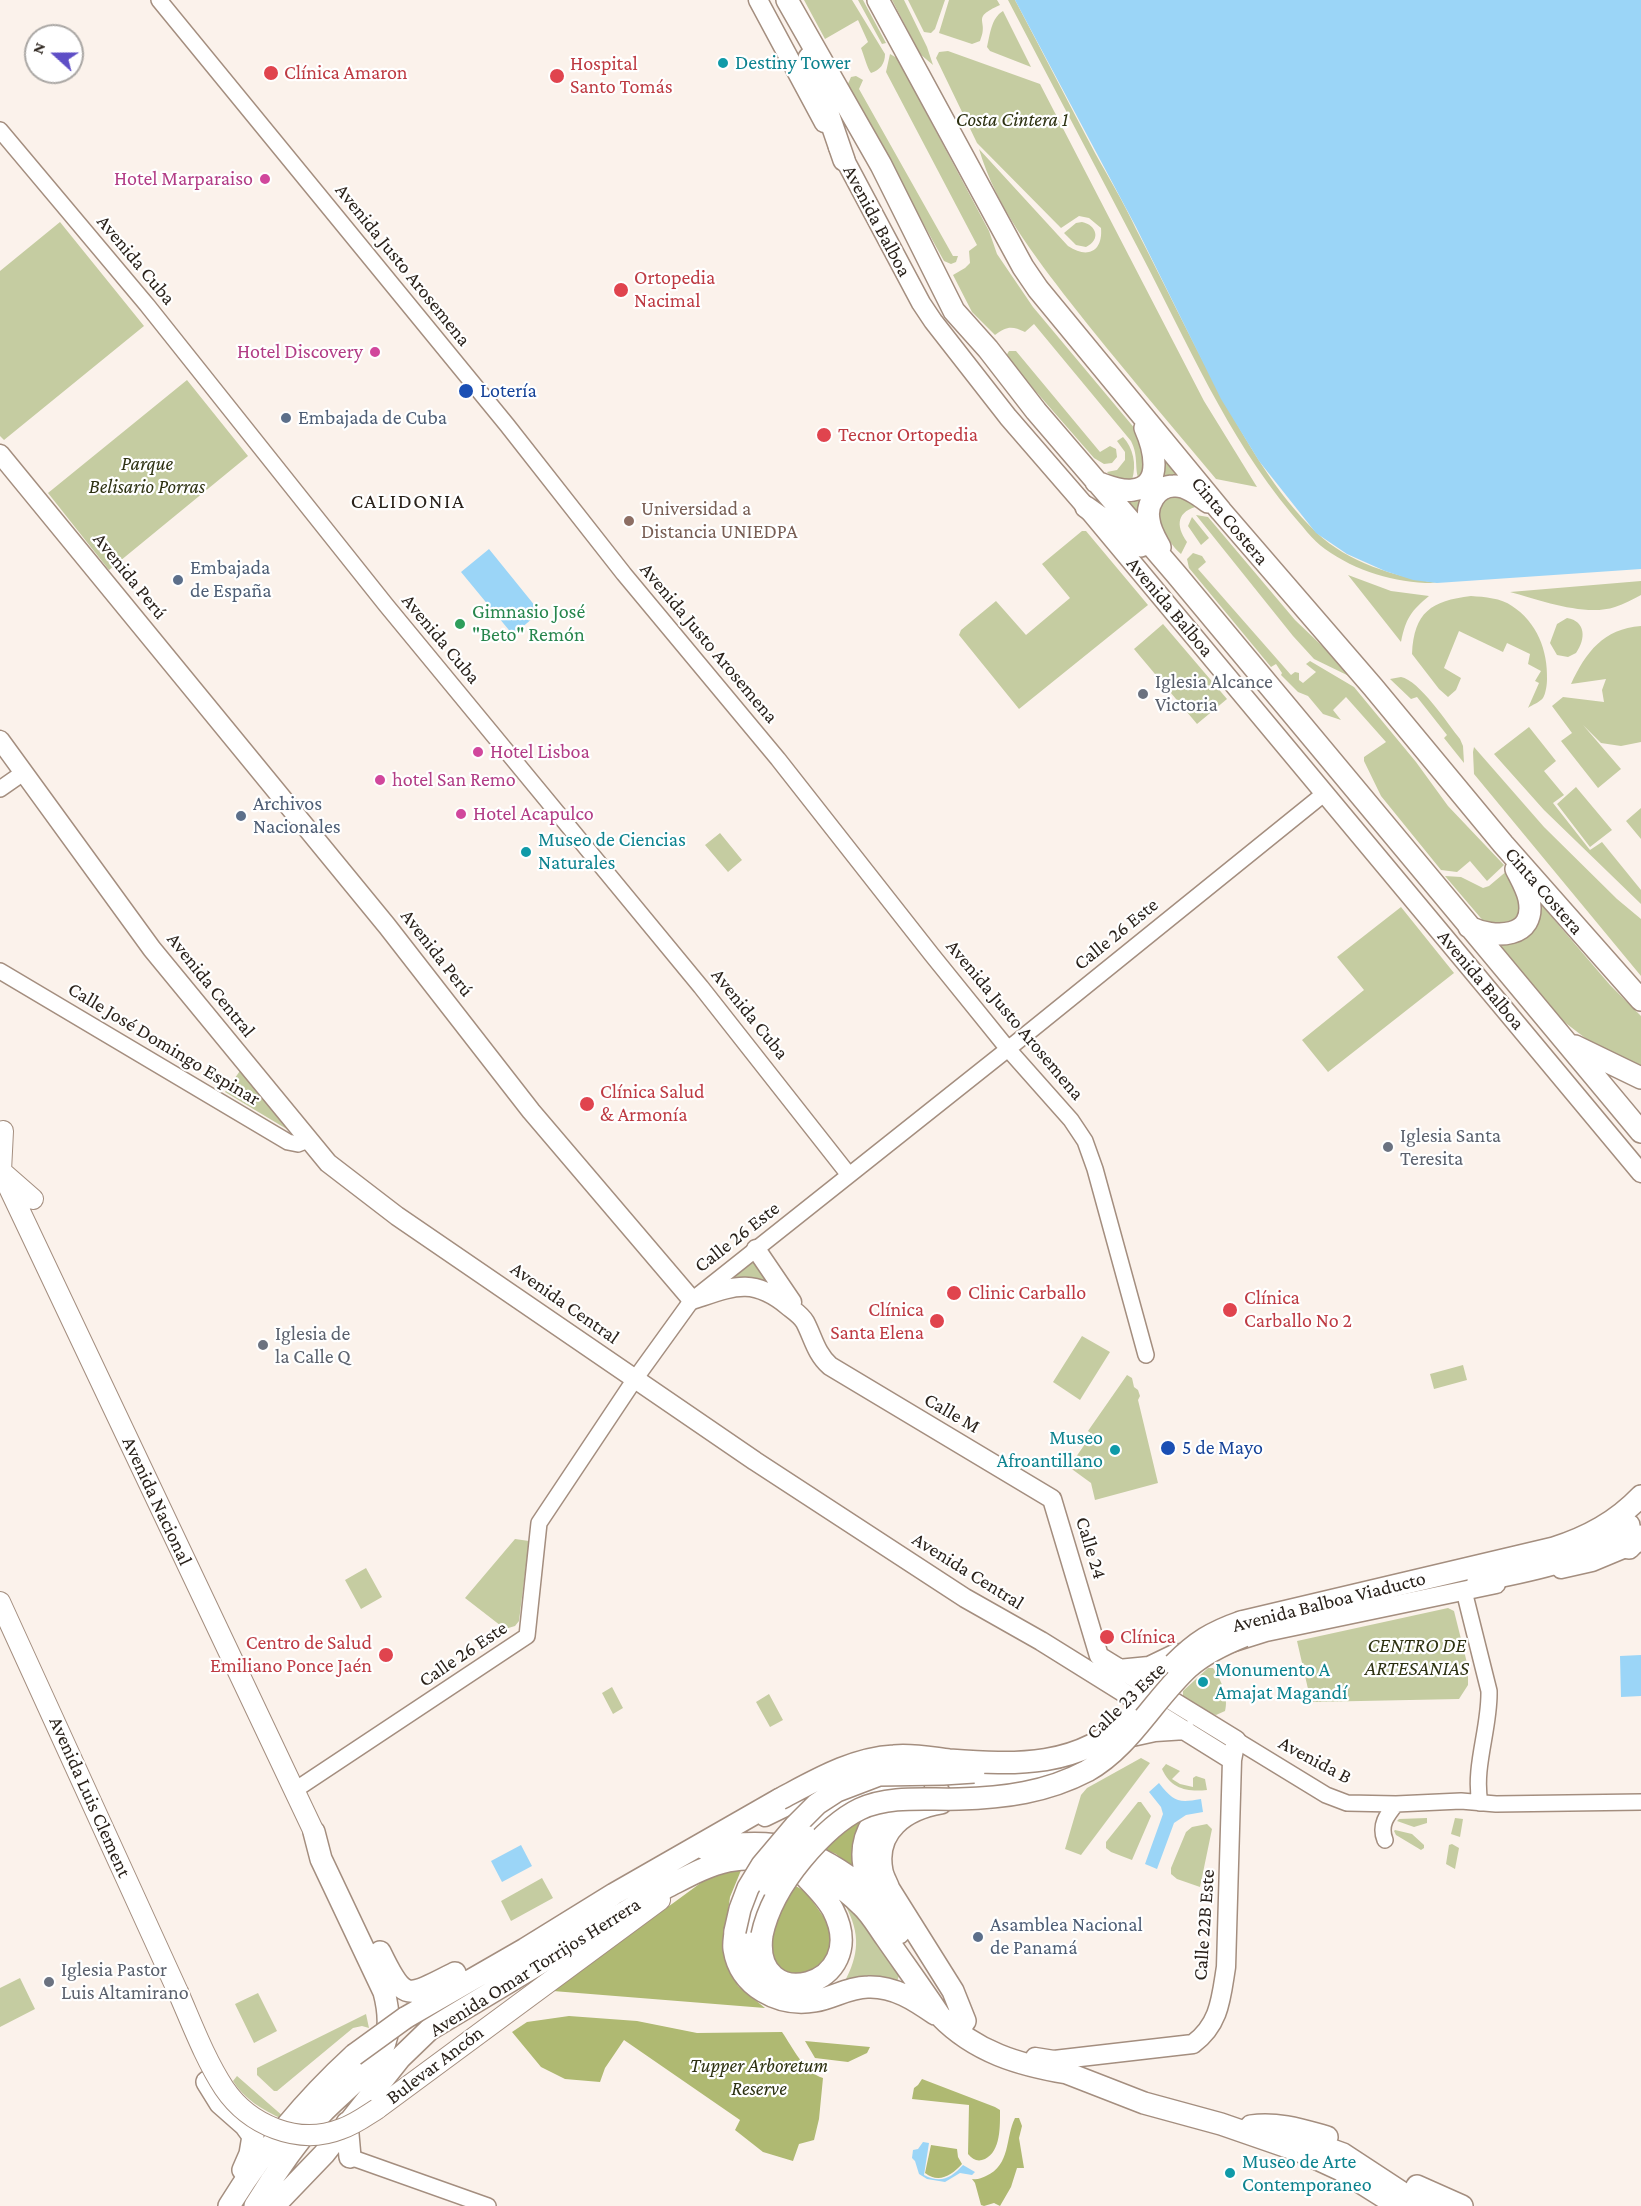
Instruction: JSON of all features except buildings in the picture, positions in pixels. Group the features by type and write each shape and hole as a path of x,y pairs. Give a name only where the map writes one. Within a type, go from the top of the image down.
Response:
{"highway":[{"name":"Cinta Costera","path":"878,0 1023,267 1038,289 1221,511 1373,687 1503,844 1641,1000"},
{"path":"792,9 844,160"},
{"name":"Avenida Balboa","path":"792,9 881,165 954,312 988,349 1036,411 1169,566 1641,1132"},
{"path":"1096,482 1116,489 1133,490 1144,485 1152,474 1154,456 1136,409"},
{"path":"1169,566 1151,530 1149,520 1149,507 1156,494 1166,487 1181,487 1203,498 1221,511"},
{"path":"1086,507 1169,566"},
{"path":"1469,926 1484,933 1509,935 1521,928 1526,920 1529,900 1524,883 1503,844"},
{"path":"1564,1040 1641,1078"},
{"name":"Avenida Balboa Viaducto","path":"740,1823 826,1774 872,1758 896,1755 964,1761 1021,1762 1071,1756 1097,1745 1125,1722 1187,1651 1201,1639 1218,1630 1241,1622 1482,1566 1578,1541 1618,1517 1641,1493"},
{"name":"Avenida Balboa Viaducto","path":"959,1799 1023,1794 1048,1788 1089,1769 1119,1746 1190,1666 1223,1644 1244,1636 1347,1609 1562,1562 1604,1545 1641,1515"},
{"path":"1021,1762 990,1770 943,1774 879,1775 837,1791 817,1804 762,1865 748,1888 735,1931 734,1950 742,1970 751,1982 775,1998 805,2002 851,1989 868,1986 884,1988 899,1992 940,2016 976,2046 1005,2059 1067,2073"},
{"path":"1070,1771 1043,1781 996,1790 893,1801 880,1812 870,1828 864,1845 863,1864 873,1894 937,1989 965,2021 981,2034 1027,2056 1144,2103 1221,2124 1305,2140 1343,2154 1404,2194 1431,2206"},
{"path":"793,1864 831,1907 839,1928 840,1944 838,1957 832,1968 815,1981 797,1985 774,1977 767,1969 760,1947 769,1910 782,1886 806,1854 842,1819 861,1808 882,1802 959,1799"},
{"path":"959,1799 910,1811 896,1822 887,1836 882,1853 882,1871 889,1889 953,1991 965,2021"},
{"name":"Avenida Omar Torrijos Herrera","path":"228,2206 270,2143 296,2112 354,2055 405,2018 525,1949 614,1894 740,1823"},
{"path":"314,1832 333,1853 397,1983 411,1992 421,1990 614,1894"},
{"path":"255,2206 277,2170 306,2133 377,2058 385,2043 388,2025 388,2006 384,1992 321,1859 314,1832"},
{"name":"Avenida Omar Torrijos Herrera","path":"678,1858 721,1846 759,1842 782,1845 801,1850 833,1865 873,1894"},
{"name":"Avenida Omar Torrijos Herrera","path":"274,2206 324,2154 400,2058 429,2030 630,1908 696,1872 727,1862 744,1859 777,1860 793,1864 827,1879 862,1906 940,2016"},
{"path":"207,2082 220,2103 245,2125 253,2136 250,2154 228,2206"},
{"path":"347,2123 350,2157"},
{"path":"1253,2131 1266,2124 1279,2125 1331,2138 1364,2154 1411,2183 1462,2206"},
{"path":"1253,2131 1378,2206"},
{"path":"1253,2131 1341,2170 1398,2206"}],"main road":[{"name":"Avenida Balboa","path":"758,0 921,303 933,321 1008,417 1086,507 1641,1173"},
{"name":"Avenida Perú","path":"0,454 387,926 531,1111 692,1300"},
{"name":"Avenida Central","path":"0,740 152,949 328,1163 397,1216 746,1455 965,1598 1041,1641 1116,1677"},
{"path":"3,1131 0,1170 33,1199"},
{"name":"Avenida Nacional","path":"0,1170 314,1832"},
{"path":"756,1249 804,1319"},
{"path":"692,1300 728,1288 742,1286 758,1288 772,1293 804,1319"},
{"name":"Calle M","path":"804,1319 822,1359 830,1366 1038,1489"},
{"name":"Calle 24","path":"1038,1489 1052,1499 1091,1626"},
{"name":"Calle 23 Este","path":"774,1977 760,1966 750,1941 750,1925 757,1904 780,1866 807,1834 835,1807 858,1793 877,1787 992,1780 1070,1771 1087,1766 1123,1739 1190,1644 1211,1628 1242,1614 1579,1538 1620,1512 1641,1493"},
{"name":"Calle 23 Este","path":"740,1823 763,1818 846,1777 874,1767 1029,1763 1066,1755 1092,1741 1230,1644 1266,1632 1592,1562 1637,1542"},
{"name":"Avenida Luis Clement","path":"0,1602 220,2082 238,2105 256,2120 287,2133 320,2134 341,2129 377,2109"},
{"path":"1041,1641 1066,1650 1078,1651 1089,1644 1091,1626"},
{"name":"Avenida B","path":"1091,1626 1099,1656 1116,1677 1152,1698 1236,1740"},
{"path":"1125,1716 1116,1677 1158,1663 1190,1644"},
{"path":"1152,1698 1186,1730 1232,1760"},
{"path":"1123,1739 1155,1732 1186,1730"},
{"name":"Calle 22B Este","path":"1027,2056 1054,2060 1193,2044 1213,2024 1226,1967 1232,1760 1236,1740"},
{"name":"Bulevar Ancón","path":"377,2109 696,1872"}],"street":[{"name":"Avenida Justo Arosemena","path":"159,0 479,390 624,574 778,759 1008,1049 1071,1120 1085,1141 1146,1355"},
{"name":"Avenida Cuba","path":"0,130 147,305 386,605 701,987 849,1175"},
{"path":"0,789 23,773"},
{"name":"Calle 26 Este","path":"296,1790 527,1636 539,1523 635,1379 692,1300 1325,793"},
{"name":"Calle José Domingo Espinar","path":"0,971 288,1142 298,1144 308,1140"},
{"path":"1464,1591 1489,1691 1489,1707 1477,1788 1480,1803"},
{"name":"Avenida B","path":"1236,1740 1326,1795 1347,1803 1641,1802"},
{"path":"1385,1840 1383,1824 1386,1816 1396,1804"},
{"path":"350,2157 488,2206"}],"green space":[{"path":"804,0 852,0 885,54 881,66 871,73 861,48 868,42 858,20 825,39"},
{"path":"858,0 863,0 886,43 882,44"},
{"path":"892,0 904,0 927,47 933,65 920,54"},
{"path":"908,0 945,0 935,29 931,33 924,32"},
{"path":"949,0 997,0 1000,5 985,13 983,17 980,41 972,44 939,33"},
{"path":"1008,0 1015,0 1208,371 1229,410 1275,484 1317,533 1343,552 1373,567 1405,577 1437,583 1393,579 1364,570 1337,557 1312,537 1268,483 1209,388"},
{"path":"1003,11 1031,67 990,51 987,47 993,22"},
{"name":"Costa Cintera 1","path":"948,51 1040,84 1204,401 1257,487 1216,479 1056,284 1017,230 995,191 979,149 1068,246 1081,252 1092,251 1099,243 1101,236 1101,228 1089,218 1079,216 1061,228 977,143 936,58 939,52"},
{"path":"890,54 897,58 989,231 997,254 1033,307 1136,430 1148,459 1139,480 1131,441 1034,324 1025,332 1010,328 995,335 972,312 953,275 970,263 969,251 977,245 886,72"},
{"path":"856,76 863,80 859,89 953,256 958,256 956,262 951,264 944,261 847,86 851,77"},
{"path":"60,222 144,326 4,440 0,436 0,271"},
{"path":"1082,222 1091,226 1095,233 1094,241 1086,247 1076,245 1064,233 1076,223"},
{"path":"1009,351 1016,351 1100,452 1110,446 1116,449 1117,457 1112,463 1104,464 1094,458 1011,363 1006,356"},
{"name":"Parque Belisario Porras","path":"187,380 248,456 109,570 48,493"},
{"path":"1123,437 1133,457 1132,480 1115,481 1107,472 1117,470 1125,460 1125,452 1117,441"},
{"path":"1159,446 1189,482 1167,483 1148,530 1118,495 1134,495"},
{"path":"1177,493 1199,506 1186,511 1180,520 1181,530 1187,542 1181,554 1164,531 1159,512 1161,504 1167,497"},
{"path":"1196,515 1208,517 1295,620 1341,664 1351,677 1314,659"},
{"path":"1192,517 1209,538 1201,545 1188,526"},
{"path":"1082,531 1086,531 1148,605 1019,709 959,635 961,630 996,601 1026,635 1070,598 1042,564"},
{"path":"1193,553 1202,556 1206,562 1198,569 1291,675 1295,672 1299,673 1299,680 1303,683 1316,672 1306,664 1310,661 1354,687 1416,762 1448,806 1504,865 1487,881 1470,861 1457,872 1441,870 1381,796 1364,761 1364,757 1386,742 1346,697 1333,710 1341,720 1323,714 1308,696 1298,692 1281,675 1276,664 1271,667 1189,568 1187,559"},
{"path":"1348,575 1391,591 1429,596 1410,616 1401,642"},
{"path":"1641,581 1641,595 1603,610 1577,609 1510,592"},
{"path":"1471,596 1493,598 1508,603 1528,620 1539,638 1547,668 1546,689 1542,699 1528,708 1539,683 1535,681 1541,671 1528,664 1530,654 1507,643 1503,652 1459,631 1444,668 1461,678 1456,690 1448,697 1412,654 1416,628 1427,611 1445,601"},
{"path":"1567,618 1578,623 1583,637 1576,653 1568,657 1557,655 1550,643 1557,624"},
{"path":"1163,624 1227,699 1197,724 1134,649"},
{"path":"1641,626 1641,742 1621,746 1601,743 1583,725 1621,769 1598,788 1561,741 1572,733 1552,706 1563,697 1604,702 1602,690 1606,679 1571,684 1583,662 1597,644 1616,632"},
{"path":"1401,677 1424,694 1460,739 1463,746 1464,763 1444,738 1447,735 1417,697 1411,699 1390,679"},
{"path":"1529,727 1556,761 1544,771 1564,795 1553,803 1590,850 1602,842 1641,890 1641,904 1544,810 1494,754"},
{"path":"1474,747 1544,827 1617,899 1641,919 1641,976 1474,774"},
{"path":"1576,787 1612,830 1590,847 1557,804"},
{"path":"1641,808 1641,839 1626,821"},
{"path":"720,833 742,860 728,872 705,845"},
{"path":"1508,870 1523,898 1517,924 1485,923 1445,876 1461,877 1483,888 1489,886"},
{"path":"1533,895 1610,985 1641,1016 1641,1072 1614,1060 1559,1018 1503,952 1501,942"},
{"path":"1401,907 1454,973 1328,1072 1302,1040 1364,990 1337,957"},
{"path":"242,1068 290,1131 225,1092"},
{"path":"755,1258 778,1288 718,1286"},
{"path":"1082,1336 1110,1352 1080,1400 1053,1382"},
{"path":"1463,1365 1467,1380 1434,1389 1430,1374"},
{"name":"Museo Afroantillano","path":"1127,1375 1132,1378 1134,1387 1140,1396 1138,1400 1158,1483 1095,1500 1091,1483 1069,1467 1092,1434 1088,1431"},
{"path":"515,1539 529,1541 519,1621 515,1626 505,1629 465,1598"},
{"path":"366,1568 382,1597 361,1609 345,1580"},
{"name":"CENTRO DE ARTESANIAS","path":"1448,1608 1454,1611 1468,1667 1468,1685 1459,1699 1311,1702 1297,1641"},
{"path":"1208,1668 1213,1668 1216,1672 1225,1695 1225,1711 1216,1715 1208,1713 1183,1697 1183,1691"},
{"path":"612,1687 623,1708 613,1714 602,1693"},
{"path":"769,1694 783,1720 770,1727 756,1702"},
{"path":"1141,1758 1150,1763 1081,1855 1065,1849 1081,1795 1087,1788"},
{"path":"1166,1764 1180,1771 1172,1779 1180,1784 1193,1787 1193,1778 1196,1776 1205,1779 1207,1790 1186,1790 1175,1785 1162,1769"},
{"path":"1138,1802 1141,1802 1151,1816 1132,1860 1111,1852 1106,1848 1106,1842"},
{"path":"869,1813 857,1871 836,1854 820,1847"},
{"path":"1427,1818 1427,1823 1414,1827 1397,1821 1399,1819"},
{"path":"1455,1818 1463,1819 1460,1837 1451,1834"},
{"path":"1207,1824 1212,1829 1200,1887 1177,1879 1171,1874 1171,1868 1186,1832 1192,1827"},
{"path":"1395,1830 1412,1834 1424,1845 1424,1848 1421,1850 1396,1835"},
{"path":"1452,1844 1459,1848 1455,1869 1446,1864 1449,1845"},
{"path":"742,1868 730,1897 725,1933 733,1975 738,1986 765,2008 553,1991 702,1882 720,1872"},
{"path":"542,1878 553,1898 511,1921 501,1901"},
{"path":"794,1885 806,1892 830,1926 831,1950 827,1962 803,1978 777,1972 769,1932"},
{"path":"845,1905 860,1915 900,1973 896,1984 844,1983 853,1963 856,1944 854,1925"},
{"path":"20,1978 35,2009 0,2027 0,1988"},
{"path":"258,1993 277,2031 254,2043 235,2004"},
{"path":"366,2014 369,2028 362,2026 353,2028 277,2091 274,2091 257,2075 257,2068"},
{"name":"Tupper Arboretum Reserve","path":"569,2016 637,2021 697,2033 782,2032 810,2071 823,2078 819,2119 814,2140 799,2144 793,2161 763,2152 735,2130 740,2120 624,2040 605,2068 600,2082 565,2079 541,2067 512,2032 527,2022"},
{"path":"805,2041 870,2047 867,2053 848,2062 815,2058"},
{"path":"237,2076 284,2117 282,2119 275,2116 248,2099 233,2081"},
{"path":"922,2079 1000,2110 997,2144 990,2155 978,2160 968,2154 969,2105 912,2099 914,2088"},
{"path":"1015,2118 1019,2118 1022,2126 1019,2138 1024,2168 1017,2168 1011,2187 1000,2206 994,2203 981,2205 972,2179 986,2176 1000,2165"},
{"path":"931,2145 957,2149 962,2164 945,2177 935,2178 925,2173"}],"water":[{"path":"1015,0 1641,0 1641,569 1437,583 1413,580 1385,571 1347,554 1316,533 1259,461 1221,399 1136,227"},
{"path":"489,549 540,612 513,635 461,572"},
{"path":"1641,1655 1641,1696 1621,1697 1620,1656"},
{"path":"1159,1783 1177,1800 1201,1799 1203,1812 1186,1815 1174,1823 1157,1869 1145,1864 1163,1814 1161,1807 1149,1792"},
{"path":"521,1845 532,1866 502,1882 491,1861"},
{"path":"923,2142 929,2143 924,2175 936,2179 945,2178 963,2165 975,2172 972,2175 960,2173 945,2182 927,2179 919,2174 912,2158 913,2150 918,2149"}],"place":[{"name":"Destiny Tower","path":"723,63"},
{"name":"Clínica Amaron","path":"271,73"},
{"name":"Hospital Santo Tomás","path":"557,76"},
{"name":"Hotel Marparaiso","path":"265,179"},
{"name":"Ortopedia Nacimal","path":"621,290"},
{"name":"Hotel Discovery","path":"375,352"},
{"name":"Lotería","path":"466,391"},
{"name":"Embajada de Cuba","path":"286,418"},
{"name":"Tecnor Ortopedia","path":"824,435"},
{"name":"Universidad a Distancia UNIEDPA","path":"629,521"},
{"name":"Embajada de España","path":"178,580"},
{"name":"Gimnasio José \"Beto\" Remón","path":"460,624"},
{"name":"Iglesia Alcance Victoria","path":"1143,694"},
{"name":"Hotel Lisboa","path":"478,752"},
{"name":"hotel San Remo","path":"380,780"},
{"name":"Hotel Acapulco","path":"461,814"},
{"name":"Archivos Nacionales","path":"241,816"},
{"name":"Museo de Ciencias Naturales","path":"526,852"},
{"name":"Clínica Salud & Armonía","path":"587,1104"},
{"name":"Iglesia Santa Teresita","path":"1388,1147"},
{"name":"Clinic Carballo","path":"954,1293"},
{"name":"Clínica Carballo No 2","path":"1230,1310"},
{"name":"Clínica Santa Elena","path":"937,1321"},
{"name":"Iglesia de la Calle Q","path":"263,1345"},
{"name":"5 de Mayo","path":"1168,1448"},
{"name":"Museo Afroantillano","path":"1115,1450"},
{"name":"Clínica","path":"1107,1637"},
{"name":"Centro de Salud Emiliano Ponce Jaén","path":"386,1655"},
{"name":"Monumento A Amajat Magandí","path":"1203,1682"},
{"name":"Asamblea Nacional de Panamá","path":"978,1937"},
{"name":"Iglesia Pastor Luis Altamirano","path":"49,1982"},
{"name":"Museo de Arte Contemporaneo","path":"1230,2173"}],"district":[{"name":"CALIDONIA","path":"408,502"}]}
